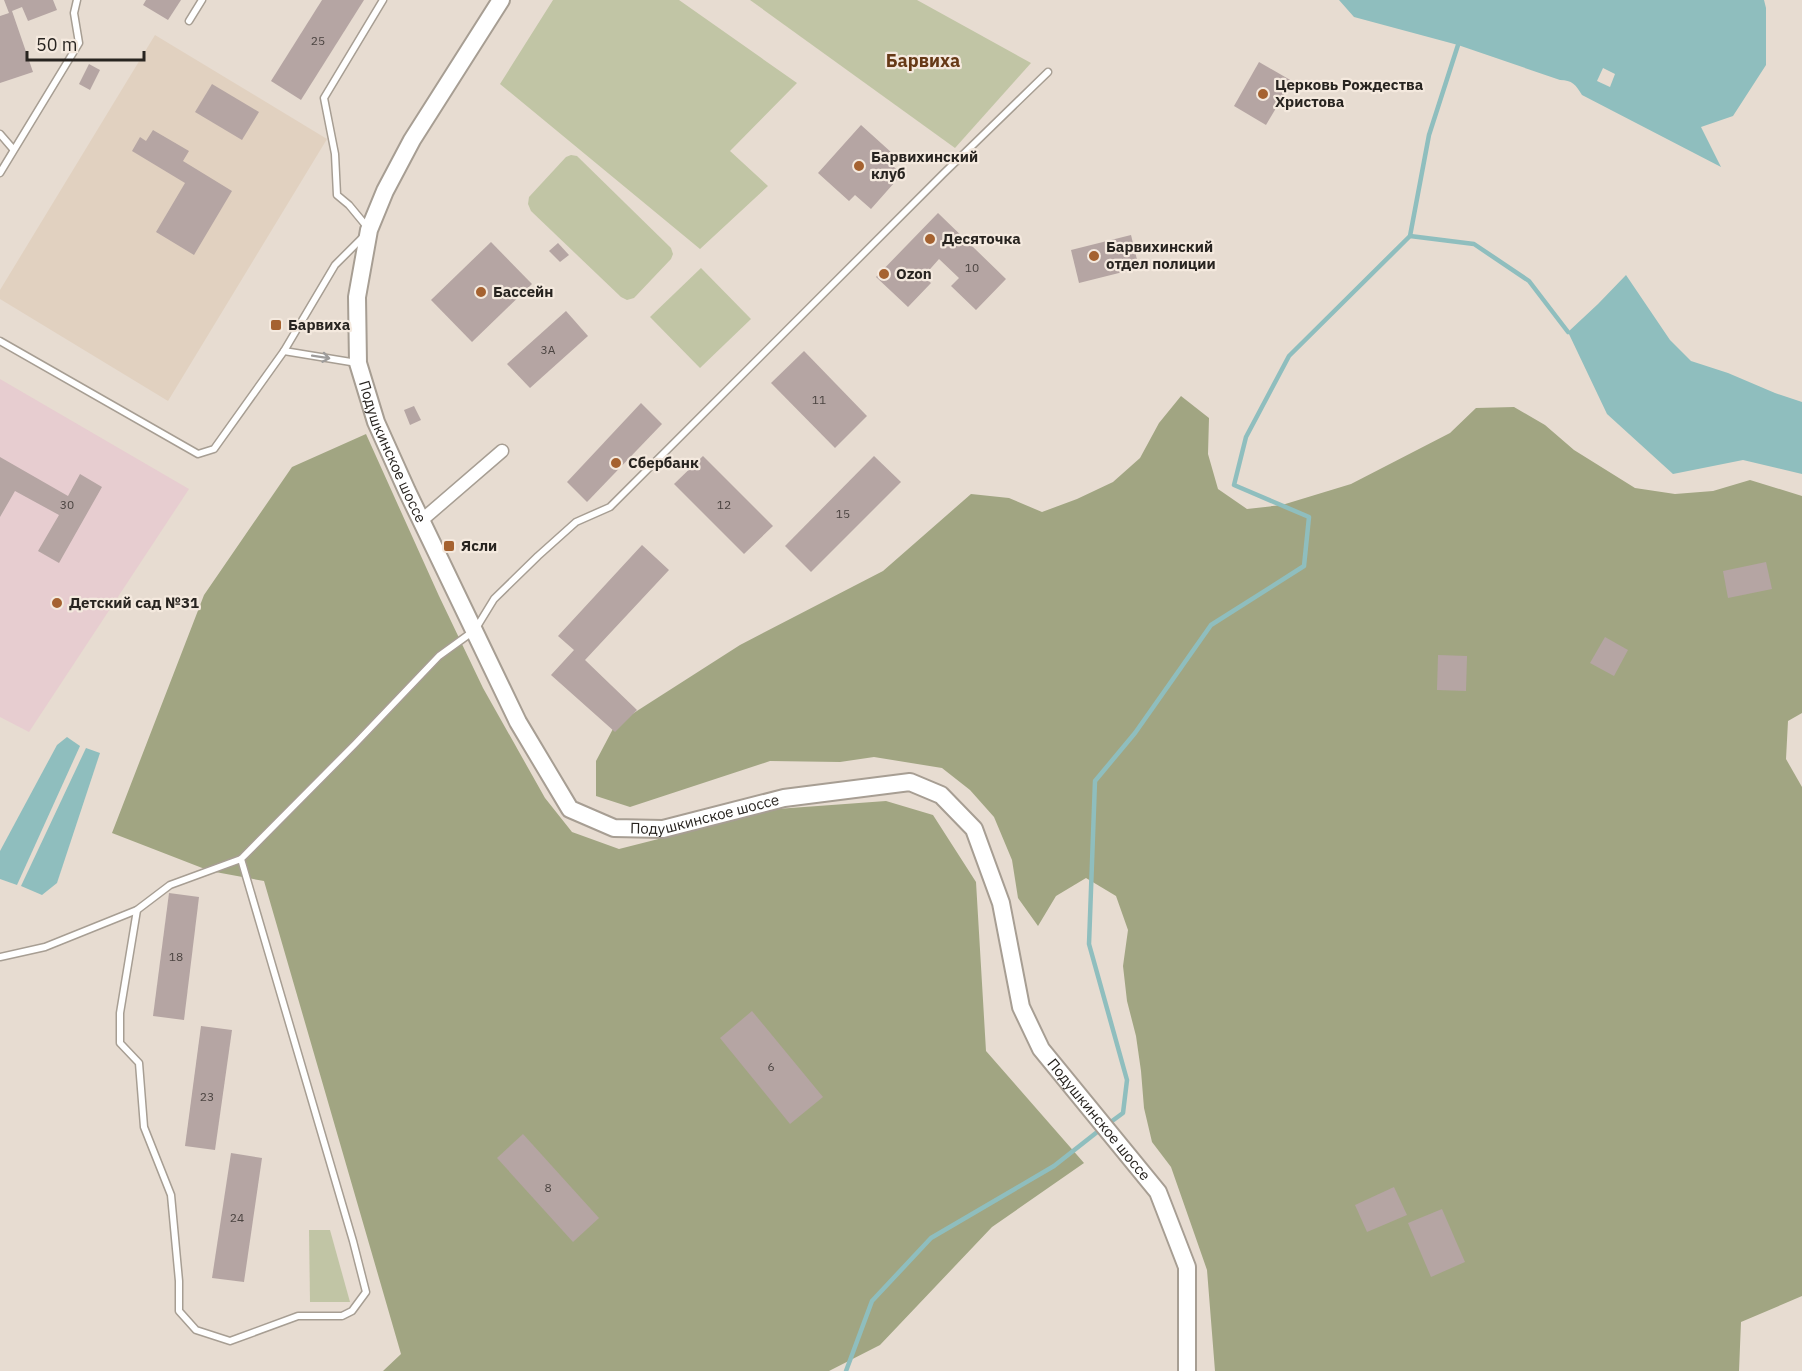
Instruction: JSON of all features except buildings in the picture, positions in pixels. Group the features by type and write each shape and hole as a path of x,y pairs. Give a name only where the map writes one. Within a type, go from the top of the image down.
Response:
{"main road":[{"name":"Подушкинское шоссе","path":"501,0 412,140 385,191 369,230 357,297 357,363 376,422 518,722 570,809 614,828 663,829 784,798 910,782 941,795 974,829 1001,903 1021,1007 1041,1049 1158,1192 1187,1267 1187,1371"}],"street":[{"path":"422,520 502,452"}],"lane":[{"path":"0,173 79,43 74,13 77,0"},
{"path":"189,21 202,0"},
{"path":"0,341 198,454 214,449 284,351 335,265 369,230 349,205 337,195 335,154 324,98 384,0"},
{"path":"0,957 45,947 137,910 170,885 241,860 439,656 475,630 494,599 538,556 576,522 610,507 1048,72"},
{"path":"0,134 13,149"},
{"path":"284,351 357,363"},
{"path":"137,910 120,1013 120,1043 139,1063 144,1127 171,1195 179,1281 179,1311 196,1330 230,1341 298,1316 342,1316 352,1311 366,1292 241,860"}],"shaded area":[{"path":"155,35 327,139 168,401 0,299 0,290"},
{"name":"Детский сад №31","path":"0,379 189,489 29,732 0,717"}],"green space":[{"path":"553,0 679,0 797,83 730,151 768,186 700,249 500,84"},
{"path":"750,0 917,0 1031,63 955,148"},
{"path":"577,156 671,248 673,254 671,259 634,298 627,300 621,297 531,211 528,204 529,197 566,157"},
{"path":"701,268 751,319 700,368 650,317"},
{"path":"1181,396 1209,418 1208,454 1218,489 1247,509 1282,505 1351,484 1450,433 1476,408 1514,407 1545,425 1574,450 1635,488 1675,494 1713,491 1750,480 1802,496 1802,713 1788,721 1786,759 1802,787 1802,1296 1741,1322 1739,1371 1215,1371 1207,1270 1171,1167 1152,1142 1144,1108 1136,1036 1127,1001 1123,966 1128,930 1116,896 1086,878 1056,896 1038,926 1018,898 1012,860 994,817 970,790 942,768 874,757 840,762 770,761 630,807 596,796 596,761 615,725 740,645 883,571 971,494 1009,498 1042,512 1113,482 1140,458 1159,423"},
{"path":"366,434 483,688 545,798 572,832 619,849 777,809 886,801 933,815 976,882 986,1051 1084,1163 992,1227 880,1345 829,1371 383,1371 401,1354 264,881 210,871 112,833 204,595 292,467"},
{"path":"309,1230 330,1230 350,1302 310,1302"}],"water":[{"path":"1339,0 1764,0 1766,65 1733,116 1701,127 1721,167 1582,95 1571,82 1458,45 1354,17"},
{"path":"1626,275 1670,340 1691,361 1802,402 1802,474 1743,460 1673,474 1607,414 1568,332"},
{"path":"67,737 80,746 17,885 0,879 0,851 57,745"},
{"path":"86,748 100,753 57,883 42,895 21,886"}],"pier":[{"path":"1603,68 1615,74 1610,87 1597,81"}],"waterway":[{"path":"1410,236 1429,135 1458,45"},
{"path":"1108,1124 1123,1113 1127,1080 1089,944 1095,781 1135,733 1211,625 1304,566 1309,517 1234,485 1246,437 1289,356 1410,236 1474,244 1529,281 1568,332"},
{"path":"846,1371 872,1301 931,1238 1054,1166 1101,1129"}],"place":[{"name":"Церковь Рождества Христова","path":"1263,94"},
{"name":"Барвихинский клуб","path":"859,166"},
{"name":"Десяточка","path":"930,239"},
{"name":"Барвихинский отдел полиции","path":"1094,256"},
{"name":"Ozon","path":"884,274"},
{"name":"Бассейн","path":"481,292"},
{"name":"Барвиха","path":"276,325"},
{"name":"Сбербанк","path":"616,463"},
{"name":"Ясли","path":"449,546"},
{"name":"Детский сад №31","path":"57,603"}],"district":[{"name":"Барвиха","path":"923,61"}]}
